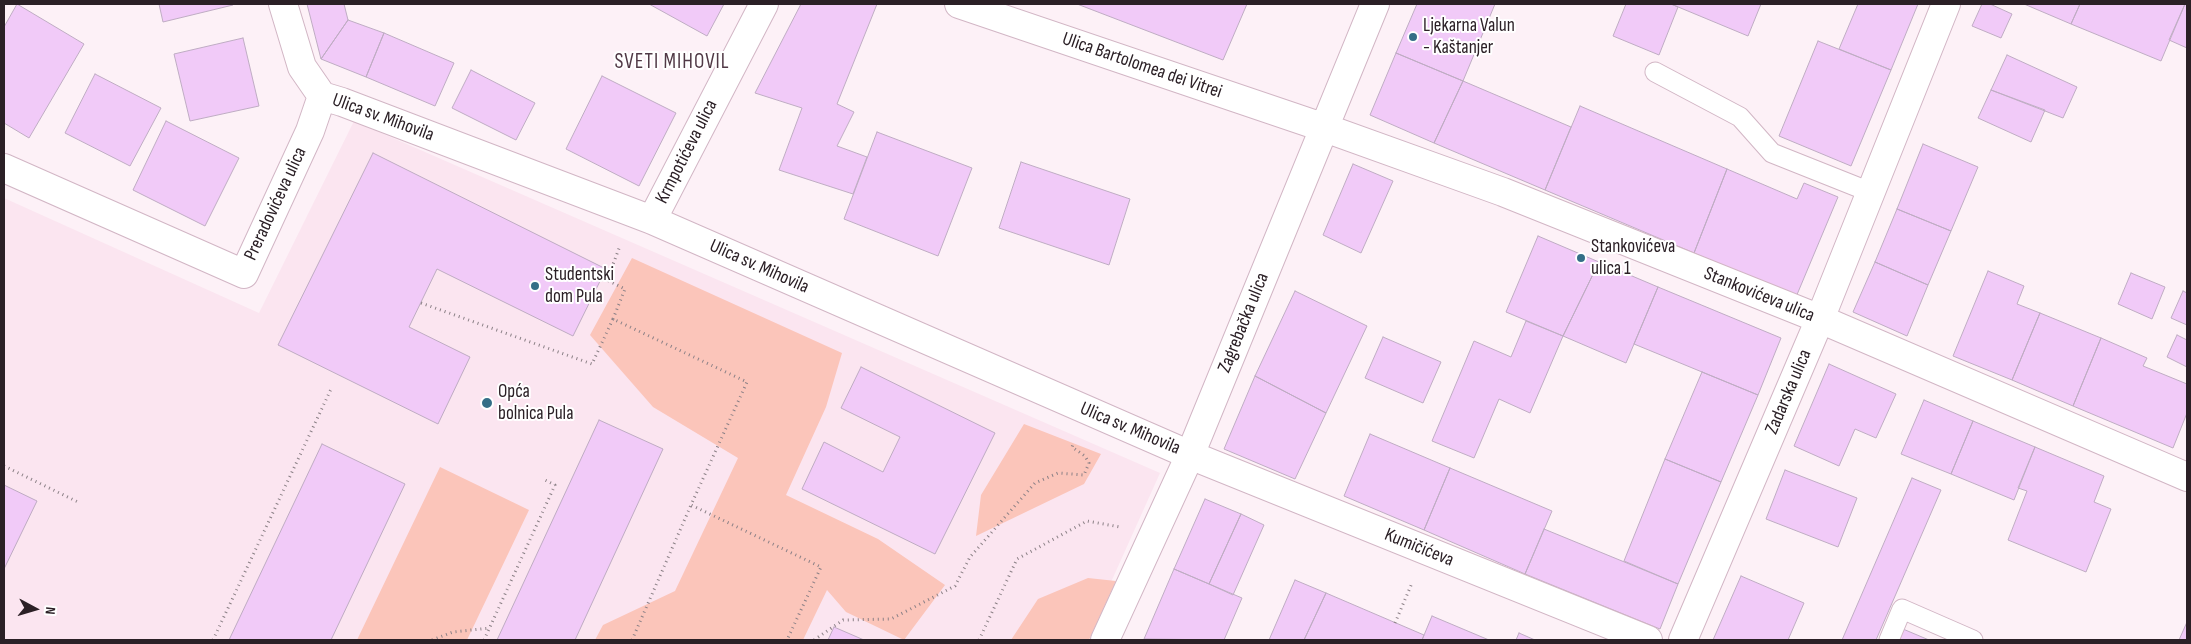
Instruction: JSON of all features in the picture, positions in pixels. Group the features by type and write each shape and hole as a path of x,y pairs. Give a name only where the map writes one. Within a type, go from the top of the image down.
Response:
{"street":[{"path":"283,4 302,66 322,96"},
{"name":"Krmpotićeva ulica","path":"652,220 764,4"},
{"name":"Ulica Bartolomea dei Vitrei","path":"959,4 1325,128"},
{"name":"Zagrebačka ulica","path":"1106,640 1190,454 1375,4"},
{"name":"Zadarska ulica","path":"1683,640 1820,319 1946,4"},
{"name":"Preradovićeva ulica","path":"4,168 244,274 310,131 322,96"},
{"name":"Ulica sv. Mihovila","path":"322,96 652,220 1190,454"},
{"name":"Stankovićeva ulica","path":"1325,128 1503,192 1820,319 2187,477"},
{"name":"Kumičićeva","path":"1190,454 1648,640"}],"lane":[{"path":"1655,72 1740,117 1772,153 1870,192"},
{"path":"1889,640 1902,610 1973,640"}],"path":[{"path":"420,303 592,364 625,289 607,280"},
{"path":"613,319 747,382 632,640"},
{"path":"213,640 332,387"},
{"path":"814,640 843,620 891,619 955,586 970,558 1035,483 1058,472 1084,475 1089,463 1085,456 1072,447"},
{"path":"4,466 80,503"},
{"path":"484,640 555,485 543,479"},
{"path":"691,506 821,568 787,640"},
{"path":"979,640 1017,559 1087,520 1155,534"},
{"path":"1394,622 1426,550"},
{"path":"432,640 453,632 490,628"}],"shaded area":[{"name":"Opća bolnica Pula","path":"354,121 1160,473 1085,640 4,640 4,198 259,313"},
{"path":"632,258 842,353 826,407 786,495 878,539 945,585 904,640 846,612 827,590 803,640 595,640 603,625 675,591 738,458 653,407 590,335"},
{"path":"1024,424 1101,454 1084,484 976,536 981,495"},
{"path":"440,467 529,510 467,640 357,640"},
{"path":"1088,578 1116,581 1089,640 1011,640 1038,599"}],"building":[{"path":"17,4 84,44 29,138 4,123 4,27"},
{"path":"159,4 232,4 233,5 163,22"},
{"path":"307,4 344,4 348,20 321,59"},
{"path":"649,4 724,4 707,36"},
{"path":"801,4 877,4 837,104 854,112 837,146 867,157 853,194 779,170 802,108 755,93"},
{"path":"1077,4 1247,4 1223,60"},
{"path":"1417,4 1495,4 1463,81 1396,53"},
{"path":"1626,4 1671,4 1678,7 1659,55 1613,36"},
{"path":"1671,4 1761,4 1748,36"},
{"path":"1858,4 1918,4 1891,70 1839,49"},
{"path":"1982,4 1990,4 2012,14 2001,38 1972,26"},
{"path":"2024,4 2080,4 2071,24"},
{"path":"2080,4 2185,4 2161,61 2071,24"},
{"path":"2185,4 2187,4 2187,48 2169,40"},
{"path":"348,20 384,33 366,77 321,59"},
{"path":"384,33 454,63 435,106 366,77"},
{"path":"243,38 259,106 190,121 174,54"},
{"path":"1818,41 1891,70 1851,166 1779,136"},
{"path":"1396,53 1463,81 1434,143 1370,115"},
{"path":"2007,55 2077,87 2063,118 1991,90"},
{"path":"471,70 535,103 516,140 452,108"},
{"path":"95,74 161,108 130,166 65,133"},
{"path":"602,76 676,113 639,186 566,149"},
{"path":"1463,81 1571,127 1545,190 1434,143"},
{"path":"1991,90 2045,110 2031,142 1978,118"},
{"path":"1580,106 1727,169 1694,253 1545,190"},
{"path":"166,121 239,158 205,226 133,190"},
{"path":"877,132 972,168 938,256 844,219"},
{"path":"1923,144 1978,167 1951,231 1897,209"},
{"name":"Studentski dom Pula","path":"373,153 606,269 573,336 437,269 409,327 470,357 438,424 278,345"},
{"path":"1021,162 1130,199 1109,265 999,228"},
{"path":"1353,164 1393,181 1361,253 1323,235"},
{"path":"1727,169 1797,199 1804,183 1838,197 1796,297 1694,253"},
{"path":"1897,209 1951,231 1928,285 1875,262"},
{"path":"1538,236 1599,262 1563,336 1506,312"},
{"path":"1599,262 1658,287 1626,363 1563,336"},
{"path":"1875,262 1928,285 1907,336 1853,312"},
{"path":"1988,271 2024,286 2017,304 2040,313 2012,380 1953,356"},
{"path":"2131,273 2165,287 2152,319 2118,304"},
{"path":"1658,287 1781,338 1758,395 1634,344"},
{"path":"1295,291 1367,326 1326,413 1255,376"},
{"path":"2183,291 2187,293 2187,325 2171,318"},
{"path":"2040,313 2101,338 2073,406 2012,380"},
{"path":"1526,321 1563,336 1530,413 1499,399 1474,458 1432,441 1474,341 1511,357"},
{"path":"2177,335 2187,340 2187,367 2167,357"},
{"path":"1383,337 1441,362 1423,403 1365,378"},
{"path":"2101,338 2147,358 2143,366 2187,384 2187,413 2173,448 2073,406"},
{"path":"1829,364 1896,394 1876,438 1855,429 1839,466 1794,446"},
{"path":"861,367 995,433 935,554 802,489 824,442 883,472 900,437 841,408"},
{"path":"1702,372 1758,395 1721,482 1665,459"},
{"path":"1255,376 1326,413 1295,479 1224,449"},
{"path":"1924,400 1973,421 1951,474 1901,454"},
{"path":"599,420 663,449 575,640 497,640"},
{"path":"1973,421 2035,447 2014,500 1951,474"},
{"path":"1370,434 1450,468 1424,530 1344,496"},
{"path":"322,444 405,484 331,640 229,640"},
{"path":"2035,447 2104,476 2094,502 2111,509 2086,572 2008,540 2027,491 2018,488"},
{"path":"1665,459 1721,482 1678,584 1624,561"},
{"path":"1450,468 1552,511 1525,574 1424,530"},
{"path":"1785,470 1857,498 1838,547 1766,519"},
{"path":"1912,478 1941,490 1876,640 1842,640"},
{"path":"4,485 37,501 4,569"},
{"path":"1205,499 1241,514 1209,584 1174,569"},
{"path":"1241,514 1264,525 1233,595 1209,584"},
{"path":"1544,529 1678,584 1660,629 1525,574"},
{"path":"1174,569 1242,598 1224,640 1144,639"},
{"path":"1741,576 1804,603 1788,640 1713,640"},
{"path":"1295,580 1326,593 1304,640 1269,640"},
{"path":"1326,593 1424,635 1422,640 1304,640"},
{"path":"1432,616 1489,640 1422,640"},
{"path":"2187,622 2187,640 2179,640"},
{"path":"834,627 864,640 828,640"},
{"path":"1903,629 1929,640 1898,640"},
{"path":"1519,633 1535,640 1516,640"}],"place":[{"name":"Ljekarna Valun - Kaštanjer","path":"1413,37"},
{"name":"Stankovićeva ulica 1","path":"1581,258"},
{"name":"Studentski dom Pula","path":"535,286"},
{"name":"Opća bolnica Pula","path":"487,403"}],"district":[{"name":"SVETI MIHOVIL","path":"672,63"}]}
